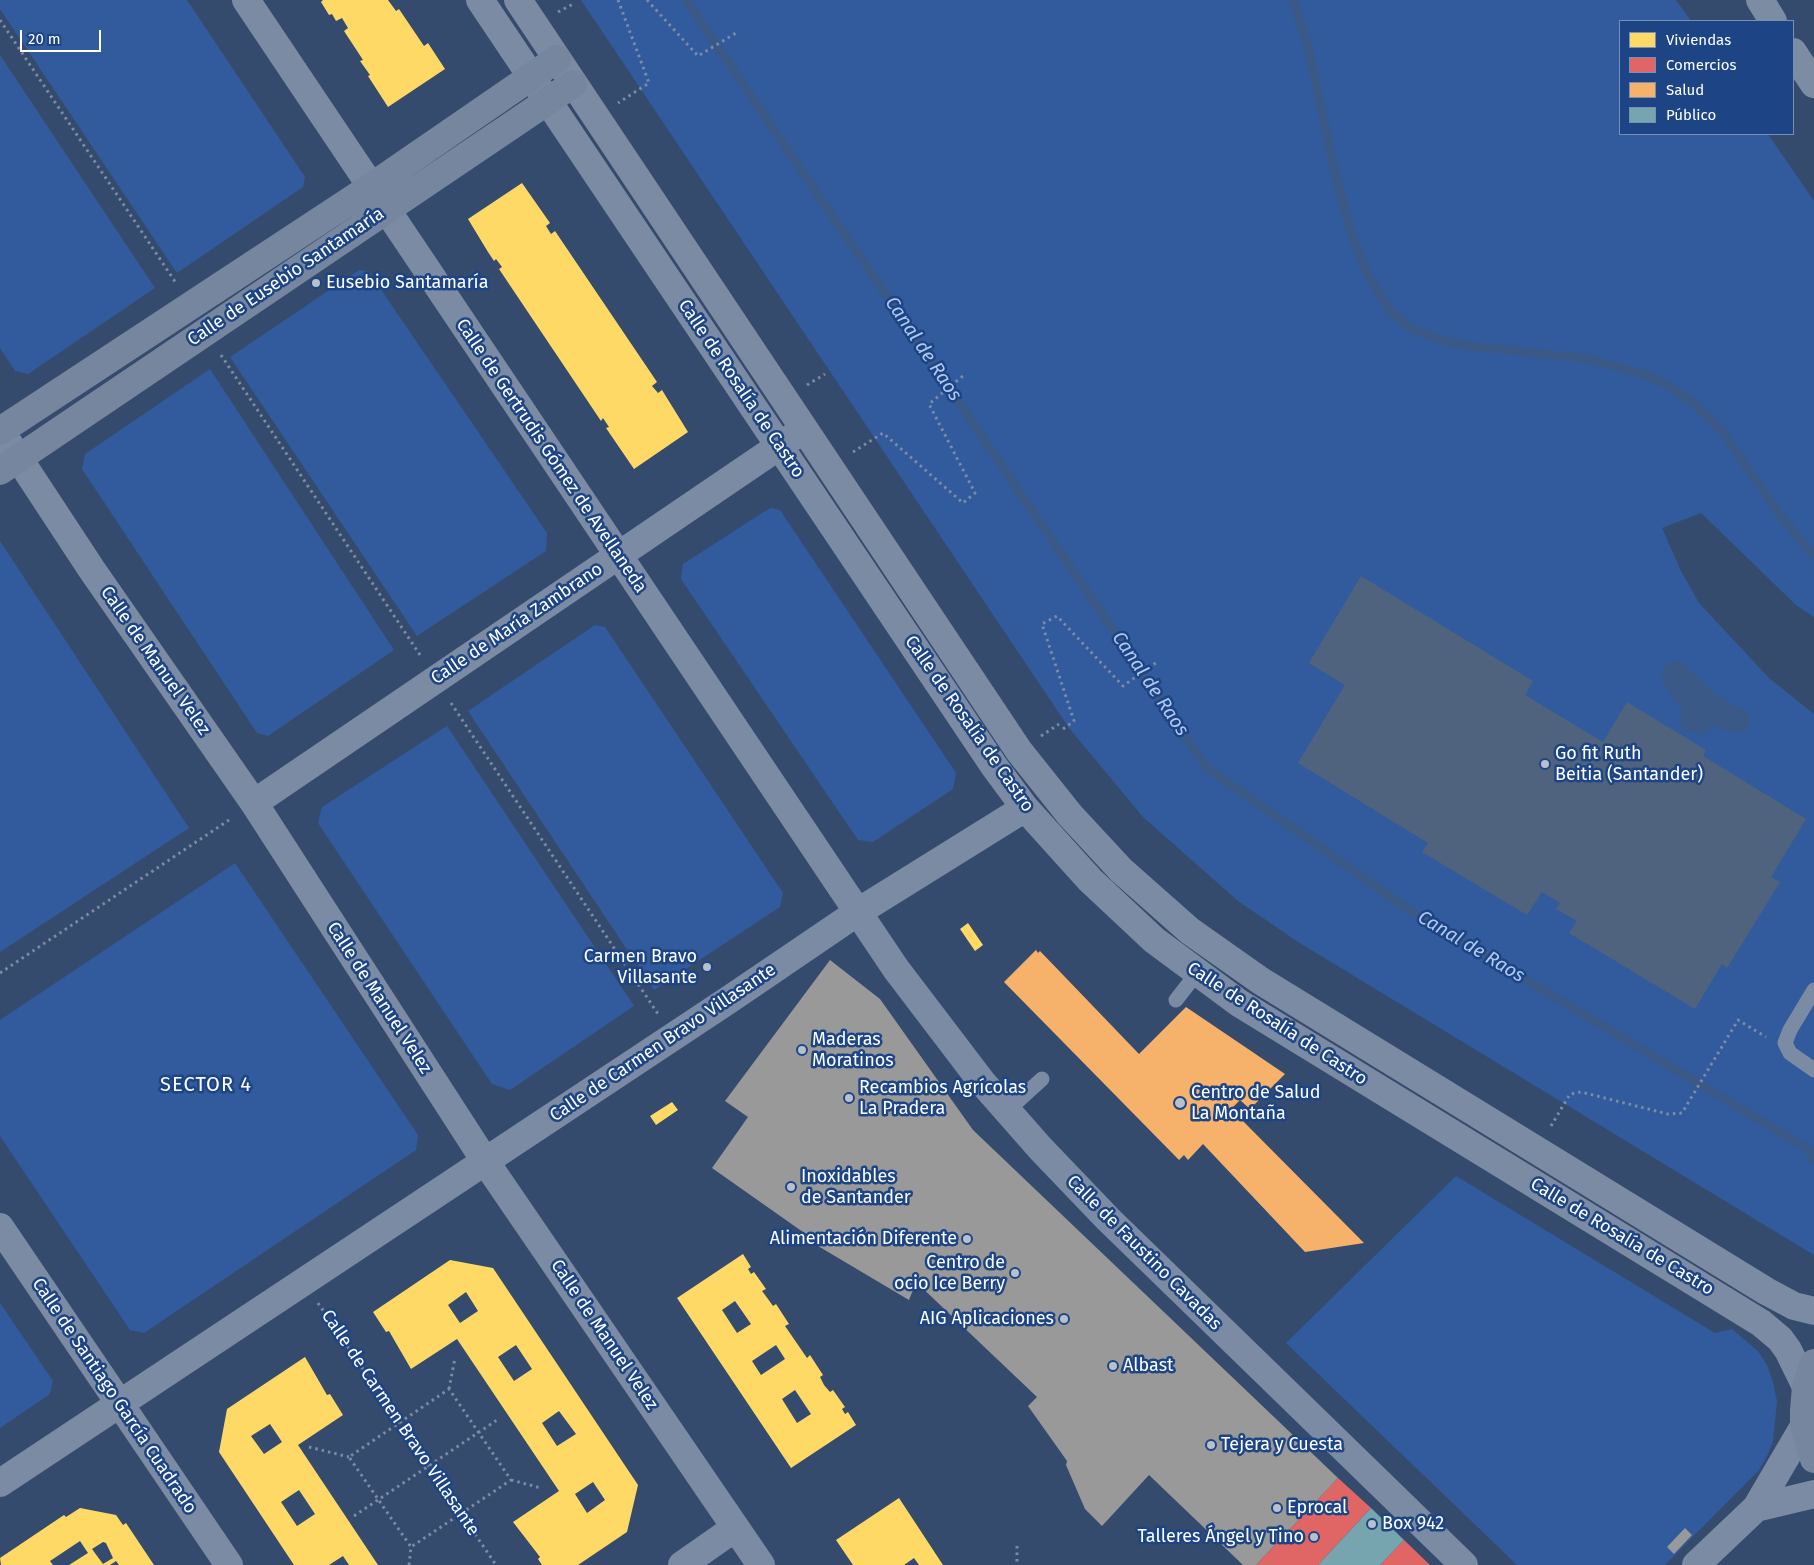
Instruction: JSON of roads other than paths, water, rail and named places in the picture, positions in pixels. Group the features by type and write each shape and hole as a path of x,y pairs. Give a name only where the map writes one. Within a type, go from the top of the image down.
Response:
{"highway":[{"path":"1760,0 1772,20"},
{"path":"1794,54 1814,84"}],"main road":[{"name":"Calle de Eusebio Santamaría","path":"0,430 371,187 557,59"},
{"name":"Calle de Eusebio Santamaría","path":"9,465 573,84"},
{"path":"1810,1375 1804,1426 1814,1458"}],"street":[{"name":"Calle de Gertrudis Gómez de Avellaneda","path":"246,0 858,912"},
{"name":"Calle de Rosalía de Castro","path":"480,0 976,740 1025,808 1118,908 1154,940 1197,973 1272,1024 1761,1322 1780,1339 1810,1375"},
{"name":"Calle de Rosalía de Castro","path":"518,0 1019,751 1070,815 1121,870 1190,931 1233,963 1783,1301 1814,1311"},
{"name":"Calle de María Zambrano","path":"254,803 805,429"},
{"name":"Calle de Manuel Velez","path":"0,430 9,465 254,803 485,1162 761,1565"},
{"name":"Calle de Carmen Bravo Villasante","path":"0,1483 858,912 1025,808"},
{"name":"Calle de Faustino Cavadas","path":"858,912 913,990 982,1082 1108,1219 1464,1565"},
{"name":"Calle de Santiago García Cuadrado","path":"0,1228 118,1405 229,1565"},
{"path":"1696,1565 1756,1508 1804,1426"},
{"path":"1756,1508 1814,1494"},
{"path":"682,1565 735,1528"}],"lane":[{"path":"1176,1000 1197,973"},
{"path":"1814,990 1786,1036 1786,1048 1796,1059 1814,1070"},
{"path":"1008,1111 1042,1079"}],"waterway":[{"name":"Canal de Raos","path":"686,0 1206,767 1408,909 1808,1149 1814,1160"},
{"path":"1293,0 1308,47 1336,177 1352,236 1369,277 1391,312 1410,328 1443,341 1470,346 1588,359 1640,373 1664,383 1695,404 1722,431 1778,512 1814,556"}],"place":[{"name":"Eusebio Santamaría","path":"316,283"},
{"name":"Go fit Ruth Beitia (Santander)","path":"1545,764"},
{"name":"Carmen Bravo Villasante","path":"707,967"},
{"name":"Maderas Moratinos","path":"802,1050"},
{"name":"Recambios Agrícolas La Pradera","path":"849,1098"},
{"name":"Centro de Salud La Montaña","path":"1180,1103"},
{"name":"Inoxidables de Santander","path":"791,1187"},
{"name":"Alimentación Diferente","path":"967,1239"},
{"name":"Centro de ocio Ice Berry","path":"1015,1273"},
{"name":"AIG Aplicaciones","path":"1064,1319"},
{"name":"Albast","path":"1113,1366"},
{"name":"Tejera y Cuesta","path":"1211,1445"},
{"name":"Eprocal","path":"1277,1508"},
{"name":"Box 942","path":"1372,1524"},
{"name":"Talleres Ángel y Tino","path":"1314,1537"}],"district":[{"name":"SECTOR 4","path":"206,1085"}]}
